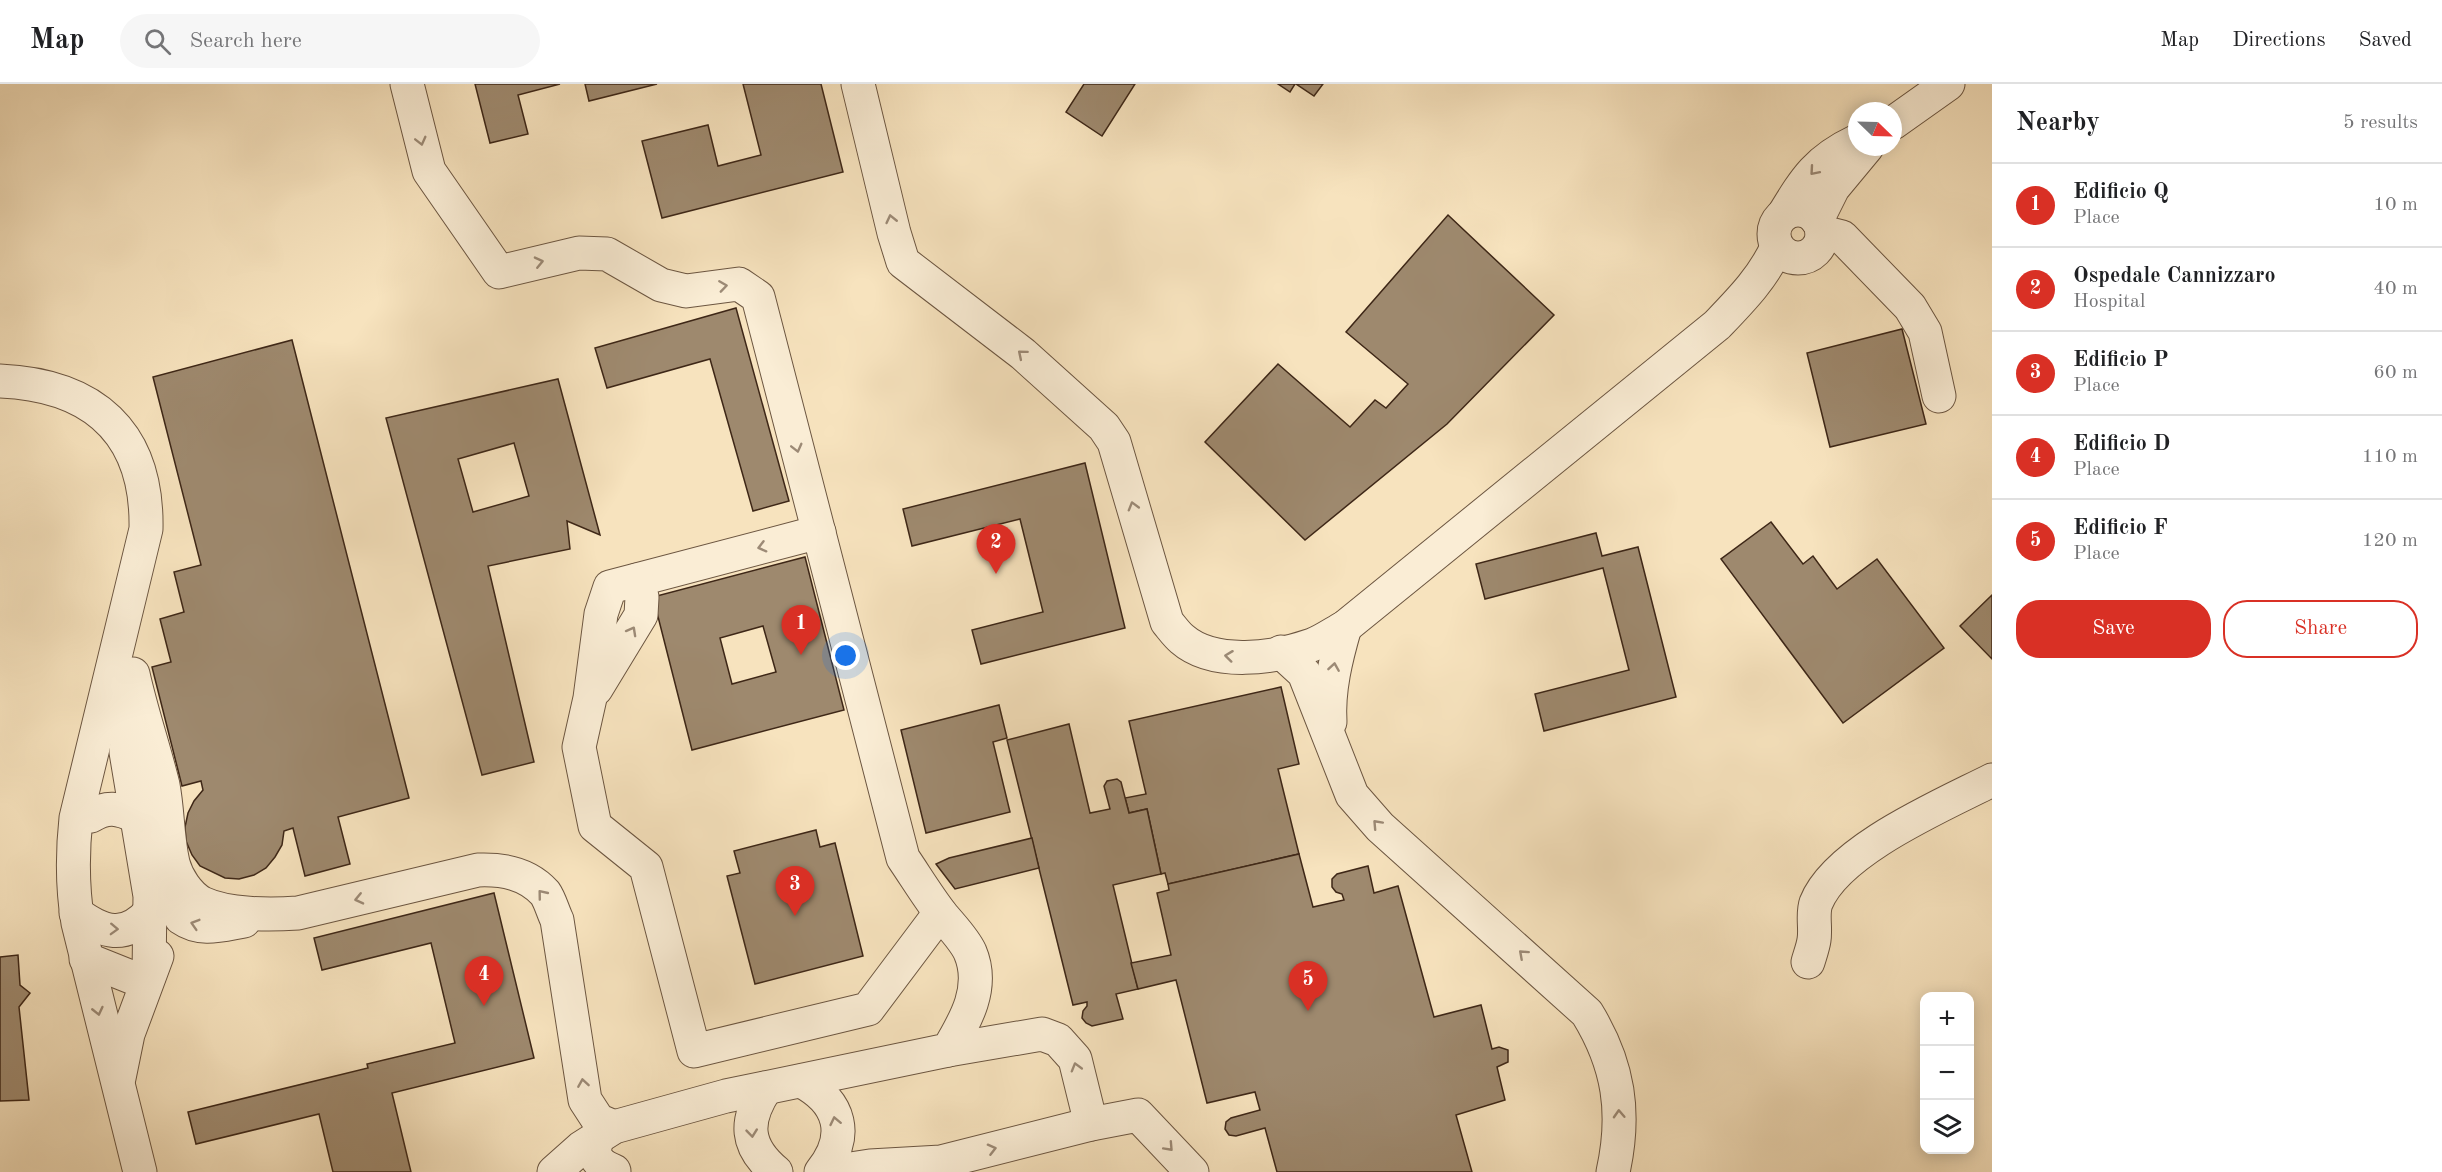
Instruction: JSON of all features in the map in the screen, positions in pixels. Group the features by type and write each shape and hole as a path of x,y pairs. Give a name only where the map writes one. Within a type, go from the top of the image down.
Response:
{"lane":[{"path":"407,84 429,171 499,272 579,253 607,254 662,285 686,291 739,284 758,297 903,858 940,913 969,950 975,971 975,989 971,1008 948,1050"},
{"path":"858,84 903,262 1023,354 1104,427 1114,442 1167,622 1183,641 1232,659 1281,652 1313,644 1345,627 1717,325 1751,290 1769,264 1777,247"},
{"path":"1902,117 1948,84"},
{"path":"1817,236 1798,259 1785,255 1777,247 1773,235 1776,224 1817,165 1848,145"},
{"path":"1717,325 1769,295 1817,236 1833,188 1860,156"},
{"path":"1784,214 1795,210 1807,212 1817,236"},
{"path":"1817,236 1842,237 1910,307 1925,332 1939,396"},
{"path":"0,365 20,363 41,365 88,381 105,392 131,417 154,458 162,481 165,531 135,653 125,661 76,819 72,860 74,903 86,959 140,1172"},
{"path":"0,381 37,384 80,398 94,407 116,428 137,465 144,485 146,529 125,661 104,771 91,816 74,903"},
{"path":"819,532 610,587 601,614 590,698 579,747 595,826 646,867 694,1051 868,1009 940,913"},
{"path":"1332,746 1329,705 1336,658 1345,627"},
{"path":"1281,652 1304,673 1352,795 1380,828 1587,1013 1604,1040 1616,1081 1620,1122 1618,1150 1613,1172"},
{"path":"118,1083 128,1034 160,945 161,922 148,782 130,712 125,661"},
{"path":"125,661 162,784 181,918 191,925 210,928 273,915 298,913 478,870 502,869 527,879 545,894 557,920 585,1100 606,1132"},
{"path":"130,712 126,752 150,896 148,980"},
{"path":"1808,962 1814,940 1815,905 1826,884 1853,860 1897,829 1992,780"},
{"path":"91,816 103,809 114,808 135,816"},
{"path":"74,903 100,928 116,931 131,928 150,912"},
{"path":"86,959 148,980"},
{"path":"554,1172 581,1148 606,1132 726,1096 948,1050 1042,1034 1058,1040 1075,1059 1091,1124"},
{"path":"801,1081 818,1090 830,1104 837,1122 838,1141 832,1159 821,1172"},
{"path":"766,1088 755,1105 750,1124 752,1143 762,1160 776,1172"},
{"path":"831,1172 870,1166 941,1162 1138,1114 1192,1172"},
{"path":"606,1132 593,1148 596,1160 613,1172"}],"building":[{"path":"475,84 560,84 518,95 528,134 490,143"},
{"path":"585,84 657,84 589,101"},
{"path":"743,84 821,84 843,172 662,218 642,141 708,125 718,166 761,155"},
{"path":"1084,84 1135,84 1102,136 1066,112"},
{"path":"1278,84 1295,84 1290,92"},
{"path":"1296,84 1323,84 1314,96"},
{"path":"1448,215 1554,315 1447,424 1305,540 1205,442 1278,364 1350,427 1375,400 1386,408 1408,384 1346,332"},
{"path":"736,308 789,501 753,511 710,359 607,388 595,348"},
{"path":"1902,329 1926,424 1830,447 1807,353"},
{"path":"292,340 409,798 338,817 350,864 305,876 293,828 284,831 282,845 266,868 254,875 239,879 225,878 200,866 186,841 185,827 188,813 203,790 201,781 182,786 152,667 171,662 160,619 184,612 174,572 201,565 153,377"},
{"path":"558,379 600,535 567,521 570,549 488,566 534,762 482,775 386,418","holes":["514,443 529,496 473,512 458,459"]},
{"path":"1085,463 1125,628 981,664 972,630 1043,612 1020,519 912,546 903,509"},
{"path":"1771,522 1803,564 1813,556 1837,589 1877,559 1944,648 1843,723 1721,559"},
{"path":"1596,533 1602,556 1638,547 1676,697 1544,731 1535,694 1629,670 1603,568 1485,599 1476,564"},
{"path":"805,557 844,710 692,750 653,597","holes":["763,626 776,672 732,684 720,638"]},
{"path":"1992,595 1992,659 1960,626"},
{"path":"1281,687 1299,764 1278,769 1299,854 1168,884 1165,873 1161,874 1147,809 1129,813 1125,798 1146,794 1129,721"},
{"path":"999,705 1007,738 993,742 1010,812 926,833 901,730"},
{"path":"1069,724 1090,813 1110,809 1104,786 1107,781 1117,779 1121,782 1129,813 1147,809 1161,874 1113,885 1138,989 1116,994 1123,1019 1092,1026 1082,1018 1087,1002 1073,1005 1007,740"},
{"path":"816,830 820,847 835,843 863,956 755,984 727,876 740,873 734,851"},
{"path":"1032,838 1039,868 955,889 936,864 949,858"},
{"path":"1299,854 1313,907 1344,900 1342,894 1336,892 1332,887 1332,879 1337,874 1368,866 1374,893 1398,886 1434,1017 1481,1005 1492,1049 1499,1047 1508,1050 1508,1062 1497,1067 1505,1100 1456,1115 1472,1172 1277,1172 1265,1128 1236,1136 1229,1135 1225,1129 1226,1122 1231,1118 1260,1110 1255,1092 1207,1103 1176,980 1138,989 1131,963 1171,955 1157,893 1169,890 1168,884"},
{"path":"494,893 534,1058 392,1093 411,1172 333,1172 319,1114 196,1144 188,1112 368,1068 367,1064 455,1043 431,943 322,970 314,938"},
{"path":"18,955 20,985 30,993 19,1007 29,1100 0,1101 0,957"}],"place":[{"name":"Ospedale Cannizzaro","path":"996,574"},
{"name":"Edificio Q","path":"801,655"},
{"name":"Edificio P","path":"795,916"},
{"name":"Edificio D","path":"484,1006"},
{"name":"Edificio F","path":"1308,1011"}]}
